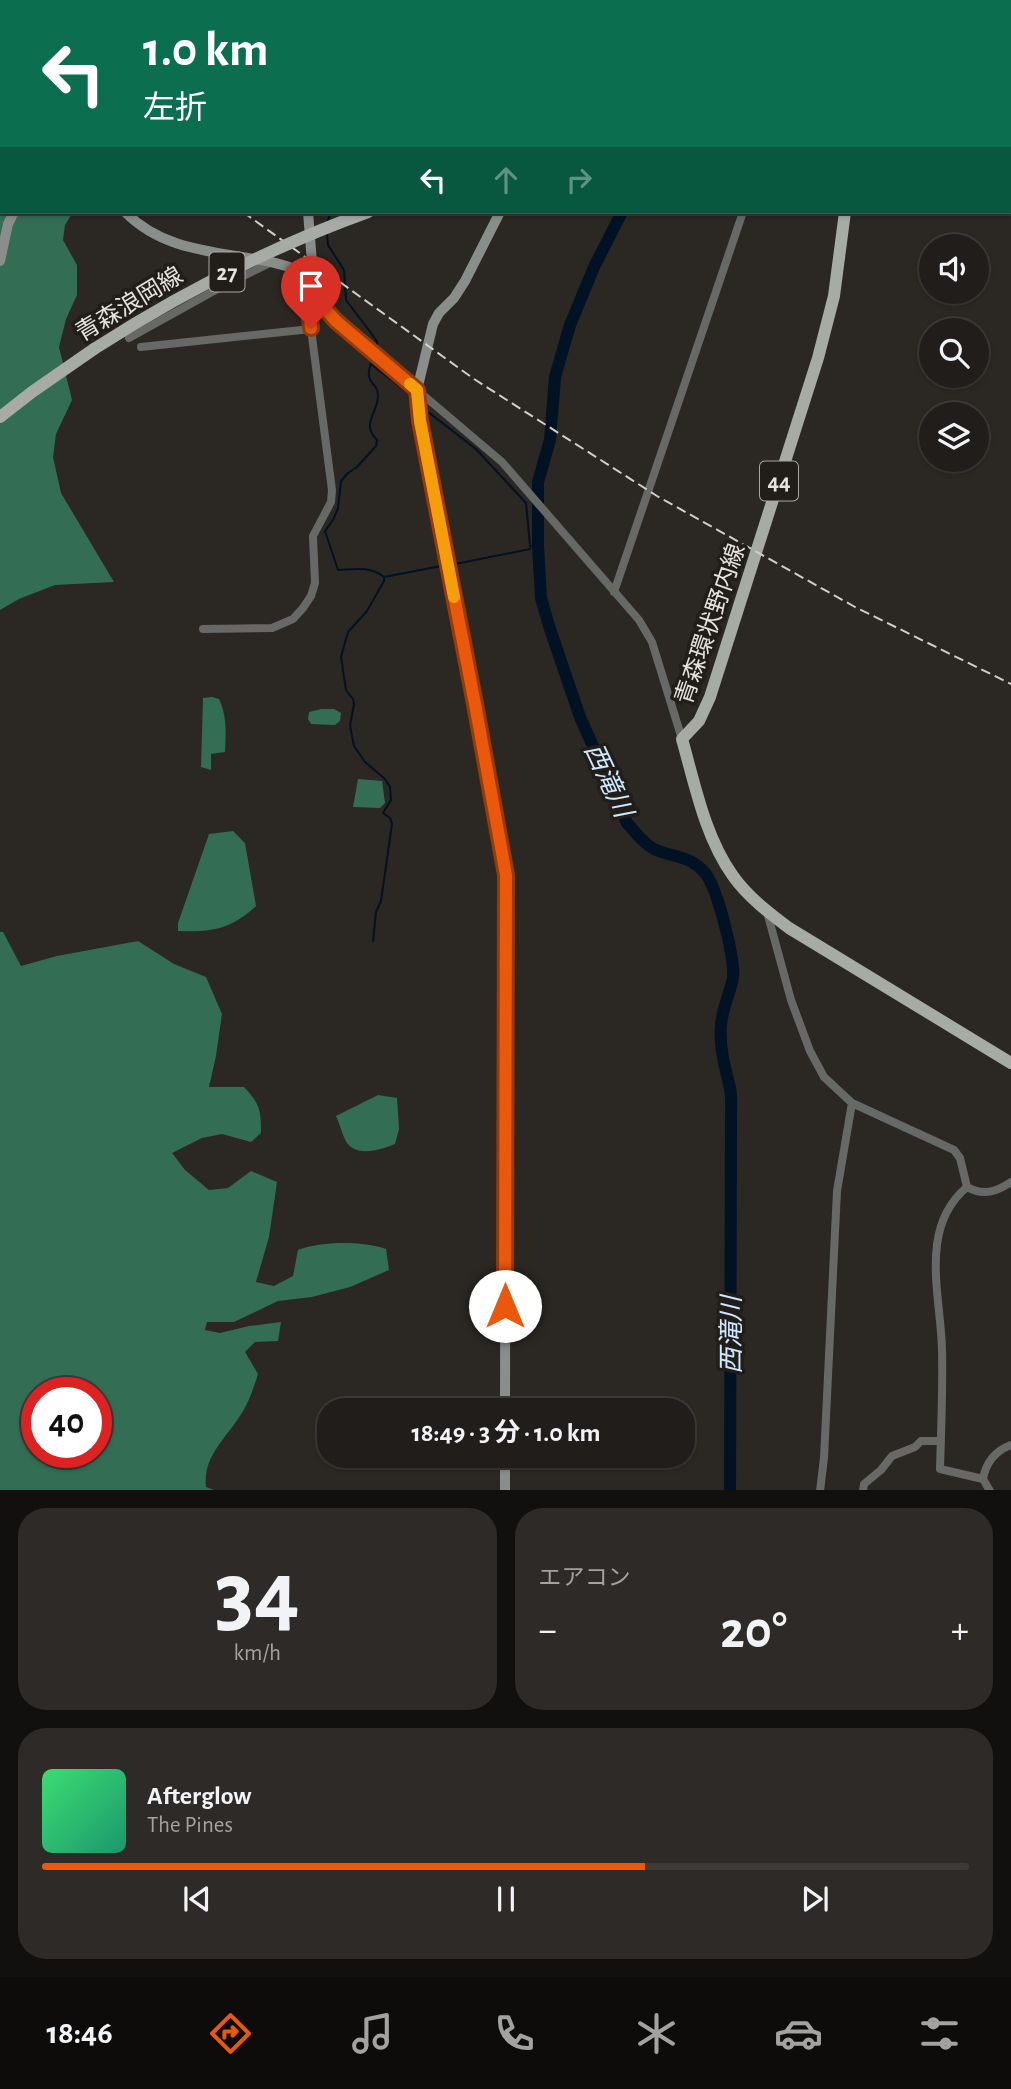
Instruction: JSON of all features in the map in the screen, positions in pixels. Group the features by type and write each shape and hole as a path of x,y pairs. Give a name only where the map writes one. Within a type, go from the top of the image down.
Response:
{"main road":[{"name":"青森浪岡線","path":"0,417 94,349 211,280 280,247 363,214"},
{"name":"青森環状野内線","path":"845,214 834,296 807,393 710,696 699,721 682,739 698,797 719,852 733,876 766,912 1011,1063"}],"street":[{"path":"0,261 8,224 13,214"},
{"path":"128,214 153,234 171,243 272,262 313,275"},
{"path":"308,214 316,295 326,310 502,462 639,620 652,642 682,739"},
{"path":"499,214 465,281 433,324 417,390 420,421 506,875 505,1398"},
{"path":"614,592 742,214"},
{"path":"129,338 272,262"},
{"path":"203,629 272,628 298,614 311,596 315,583 313,536 331,502 332,490 309,307 311,299 316,295"},
{"path":"141,347 311,328"},
{"path":"766,912 790,1000 810,1051 824,1077 852,1103 954,1150 960,1158 967,1187 976,1192 989,1193 1011,1182"},
{"path":"820,1490 824,1458 836,1191 852,1103"},
{"path":"967,1187 956,1196 948,1211 940,1231 935,1258 942,1347 940,1469 983,1479 990,1490"},
{"path":"863,1490 864,1484 892,1457 915,1447 921,1441 941,1441"},
{"path":"983,1479 985,1470 998,1450 1011,1445"},
{"path":"505,1468 505,1490"}],"green space":[{"path":"0,214 72,214 65,225 63,240 77,265 77,295 66,319 59,347 72,400 56,434 53,457 61,493 114,582 55,585 19,599 0,610"},
{"path":"203,698 219,699 222,705 226,738 225,752 211,754 211,770 201,767"},
{"path":"334,709 341,713 340,721 335,725 311,724 308,719 309,712"},
{"path":"358,779 382,781 385,803 380,808 353,807"},
{"path":"233,831 245,843 256,906 238,920 220,928 178,931 178,923 209,834"},
{"path":"0,932 3,932 21,966 57,956 138,941 174,964 206,977 222,1014 209,1087 244,1087 258,1108 261,1133 251,1142 222,1134 202,1138 172,1153 185,1170 209,1190 228,1188 251,1171 277,1182 269,1237 256,1282 274,1286 293,1276 298,1250 308,1247 342,1243 386,1249 389,1270 350,1287 312,1297 278,1301 234,1322 207,1322 205,1330 220,1333 281,1322 278,1341 255,1342 245,1352 258,1374 245,1408 211,1459 206,1487 214,1490 0,1490"},
{"path":"378,1095 397,1098 399,1129 395,1144 376,1150 357,1150 347,1143 336,1116"}],"waterway":[{"path":"328,221 330,214"},
{"name":"西滝川","path":"621,214 594,267 570,325 555,377 550,440 538,482 541,598 580,717 627,823 650,847 694,863 706,874 716,895 728,941 733,978 723,1013 721,1033 731,1100 730,1490"},
{"path":"327,233 328,245 344,270 346,300 374,337 377,348"},
{"path":"372,360 369,375 378,397 370,429 377,440 376,446 341,481 338,508 325,531 338,570 368,570 384,577 367,611 348,632 341,657 346,690 354,704 350,726 354,746 365,762 385,779 390,787 391,800 383,813 390,818 392,824 373,941"},
{"path":"371,364 411,395"},
{"path":"428,412 476,449 526,503 530,546 538,546"},
{"path":"455,564 530,548"},
{"path":"384,577 441,566"}],"railway":[{"path":"246,214 474,379 657,496 855,607 1011,684"}],"slow traffic":[{"path":"410,384 417,390 420,421 454,597"}],"route":[{"path":"311,328 309,307 311,299 316,295 336,321 417,390 420,421 506,875 505,1306"}]}
